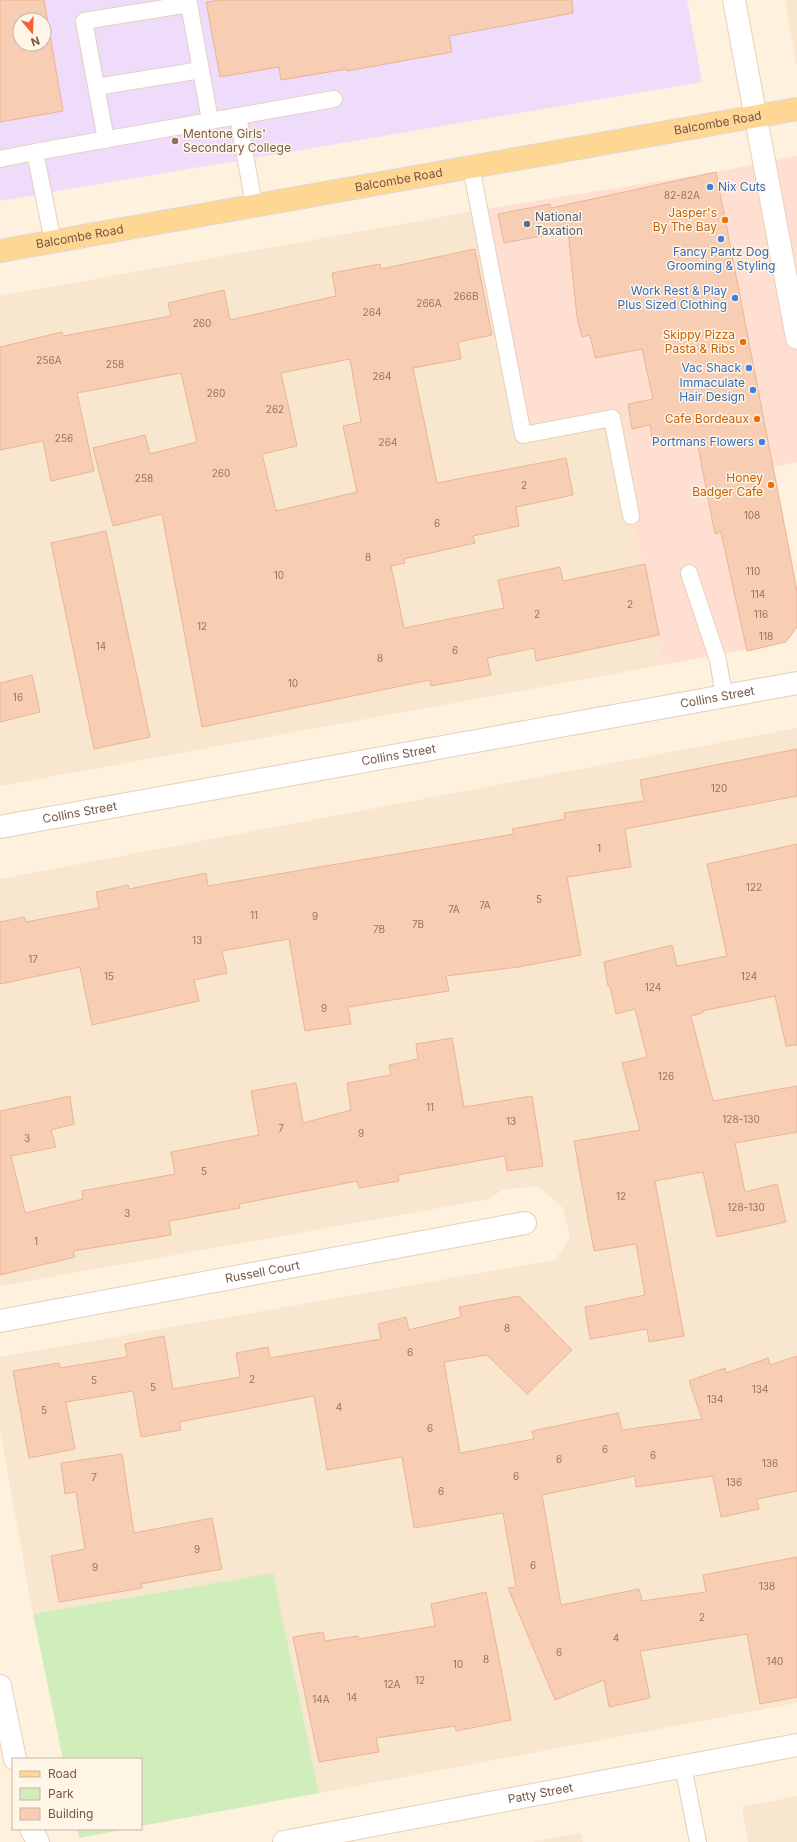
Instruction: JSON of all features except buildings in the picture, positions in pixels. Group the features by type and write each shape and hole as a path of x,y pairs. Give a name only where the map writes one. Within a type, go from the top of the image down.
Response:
{"main road":[{"name":"Balcombe Road","path":"0,251 797,109"}],"street":[{"path":"734,0 797,338"},
{"name":"Collins Street","path":"0,827 797,682"},
{"name":"Russell Court","path":"0,1321 525,1223"},
{"path":"0,1686 14,1758"},
{"name":"Patty Street","path":"284,1842 797,1745"},
{"path":"25,1842 26,1830"},
{"path":"32,1830 38,1842"}],"lane":[{"path":"106,140 84,21 189,4 210,120"},
{"path":"96,87 201,70"},
{"path":"0,159 210,120 334,99"},
{"path":"238,116 254,205"},
{"path":"35,152 53,242"},
{"path":"471,167 523,435 612,418 631,516"},
{"path":"689,573 718,660 724,696"},
{"path":"683,1766 698,1842"}],"shaded area":[{"name":"Mentone Girls' Secondary College","path":"0,0 687,0 702,82 0,201"},
{"path":"785,0 797,0 797,64 796,64"},
{"path":"797,156 797,462 774,467 797,587 797,627 786,642 662,665 612,418 523,435 480,210 716,172"},
{"path":"480,210 612,418 662,665 0,786 0,296"},
{"path":"797,728 797,1703 319,1793 273,1574 33,1614 0,1431 0,1357 555,1260 570,1237 563,1208 538,1186 502,1190 490,1199 0,1286 0,879"},
{"path":"797,1796 797,1842 748,1842 742,1807"},
{"path":"581,1833 583,1842 532,1842"}],"green space":[{"path":"273,1573 319,1793 142,1826 142,1758 63,1758 33,1614"},
{"path":"77,1830 121,1830 79,1838"}],"place":[{"name":"Mentone Girls' Secondary College","path":"175,141"},
{"name":"Nix Cuts","path":"710,187"},
{"name":"Jasper's By The Bay","path":"725,220"},
{"name":"National Taxation","path":"527,224"},
{"name":"Fancy Pantz Dog Grooming & Styling","path":"721,239"},
{"name":"Work Rest & Play Plus Sized Clothing","path":"735,298"},
{"name":"Skippy Pizza Pasta & Ribs","path":"743,342"},
{"name":"Vac Shack","path":"749,368"},
{"name":"Immaculate Hair Design","path":"753,390"},
{"name":"Cafe Bordeaux","path":"757,419"},
{"name":"Portmans Flowers","path":"762,442"},
{"name":"Honey Badger Cafe","path":"771,485"}]}
